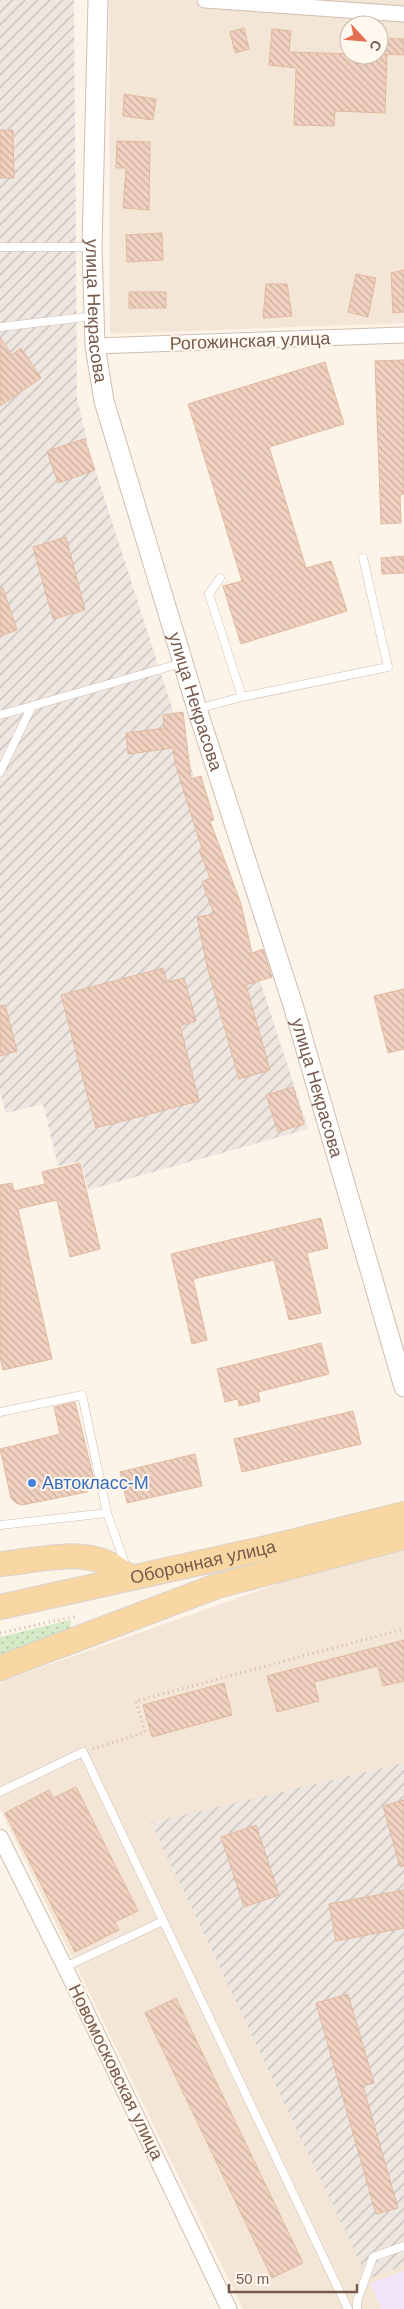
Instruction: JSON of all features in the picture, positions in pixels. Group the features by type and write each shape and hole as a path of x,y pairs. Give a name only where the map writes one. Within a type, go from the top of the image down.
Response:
{"main road":[{"name":"Оборонная улица","path":"0,1607 271,1547 404,1514"},
{"path":"0,1668 217,1586 404,1537"},
{"path":"0,1564 85,1557 142,1575 217,1586 271,1547"}],"street":[{"name":"улица Некрасова","path":"98,0 92,247 95,346 104,401 197,709 293,1005 404,1387"},
{"path":"205,0 404,14"},
{"name":"Рогожинская улица","path":"95,346 404,335"},
{"name":"Новомосковская улица","path":"0,1837 65,1967 229,2309"}],"lane":[{"path":"0,247 92,247"},
{"path":"0,327 94,316"},
{"path":"197,709 242,697 388,667 362,558"},
{"path":"220,578 209,594 242,697"},
{"path":"0,715 183,663"},
{"path":"0,772 32,706"},
{"path":"0,1412 82,1395 107,1513 142,1575"},
{"path":"0,1523 107,1513"},
{"path":"0,1792 83,1752 348,2309"},
{"path":"65,1967 163,1920"},
{"path":"357,2309 357,2301 373,2257 404,2246"}],"path":[{"path":"0,1634 82,1614"},
{"path":"83,1752 145,1732 136,1701 404,1629"}],"shaded area":[{"path":"0,0 74,0 77,398 91,457 308,1129 88,1190 81,1161 58,1166 43,1104 6,1113 0,1092"},
{"path":"109,0 404,0 404,323 110,334"},
{"path":"404,1547 404,2309 243,2309 0,1809 0,1682 323,1568"},
{"path":"404,1763 404,2265 368,2279 151,1823"},
{"path":"404,2271 404,2309 381,2309 371,2283"}],"green space":[{"path":"71,1620 70,1632 0,1656 0,1637"}],"building":[{"path":"244,28 249,49 235,53 230,32"},
{"path":"272,29 291,31 289,52 339,54 339,65 387,65 385,113 335,111 334,126 294,125 296,68 269,65"},
{"path":"389,38 404,39 404,55 389,54"},
{"path":"124,94 156,99 153,120 123,116"},
{"path":"0,130 13,130 14,178 0,178"},
{"path":"117,141 150,142 149,210 123,208 126,168 116,168"},
{"path":"162,233 163,260 127,262 126,235"},
{"path":"404,270 404,312 393,313 391,273"},
{"path":"356,274 376,278 368,317 348,312"},
{"path":"266,284 287,284 292,316 263,318"},
{"path":"129,292 166,292 166,308 129,308"},
{"path":"0,337 12,355 21,348 41,378 0,406"},
{"path":"404,360 404,494 400,495 401,523 381,524 375,361"},
{"path":"325,362 344,424 269,447 306,568 331,561 347,611 241,644 223,586 242,581 188,404"},
{"path":"84,439 95,470 58,483 47,451"},
{"path":"66,537 85,610 53,619 33,547"},
{"path":"404,556 404,573 382,574 381,558"},
{"path":"0,588 3,588 17,630 0,636"},
{"path":"183,712 191,779 201,776 214,820 210,821 241,904 252,953 263,949 272,977 246,985 270,1070 239,1079 207,966 197,917 214,914 202,882 210,878 199,850 202,849 175,763 173,748 128,754 126,733 164,728 163,715"},
{"path":"163,968 167,982 184,978 196,1021 180,1026 199,1101 96,1128 61,995"},
{"path":"404,989 404,1049 388,1053 374,996"},
{"path":"5,1005 17,1051 0,1056 0,1006"},
{"path":"293,1087 304,1124 278,1132 266,1095"},
{"path":"80,1163 100,1249 70,1257 57,1200 18,1209 52,1359 3,1370 0,1357 0,1185 12,1183 14,1191 45,1184 42,1172"},
{"path":"321,1218 328,1248 307,1253 321,1313 289,1320 274,1260 193,1279 207,1340 192,1344 171,1254"},
{"path":"321,1343 329,1374 258,1392 260,1401 239,1406 238,1399 225,1402 217,1369"},
{"path":"75,1402 93,1476 92,1485 87,1492 22,1505 16,1503 11,1498 0,1449 60,1434 54,1407"},
{"path":"353,1411 361,1444 242,1472 234,1439"},
{"path":"195,1454 202,1486 127,1503 120,1472"},
{"path":"404,1640 404,1681 383,1686 378,1666 314,1682 319,1701 277,1712 267,1676"},
{"path":"224,1683 232,1715 152,1737 143,1705"},
{"path":"76,1787 138,1911 115,1922 119,1930 75,1952 5,1813 49,1790 53,1798"},
{"path":"404,1800 404,1866 400,1867 383,1806"},
{"path":"256,1825 279,1895 244,1907 221,1837"},
{"path":"404,1890 404,1928 336,1941 329,1904"},
{"path":"348,1994 374,2083 363,2086 398,2208 376,2214 316,2003"},
{"path":"176,1998 303,2263 272,2278 145,2013"}],"place":[{"name":"Автокласс-М","path":"32,1483"}]}
